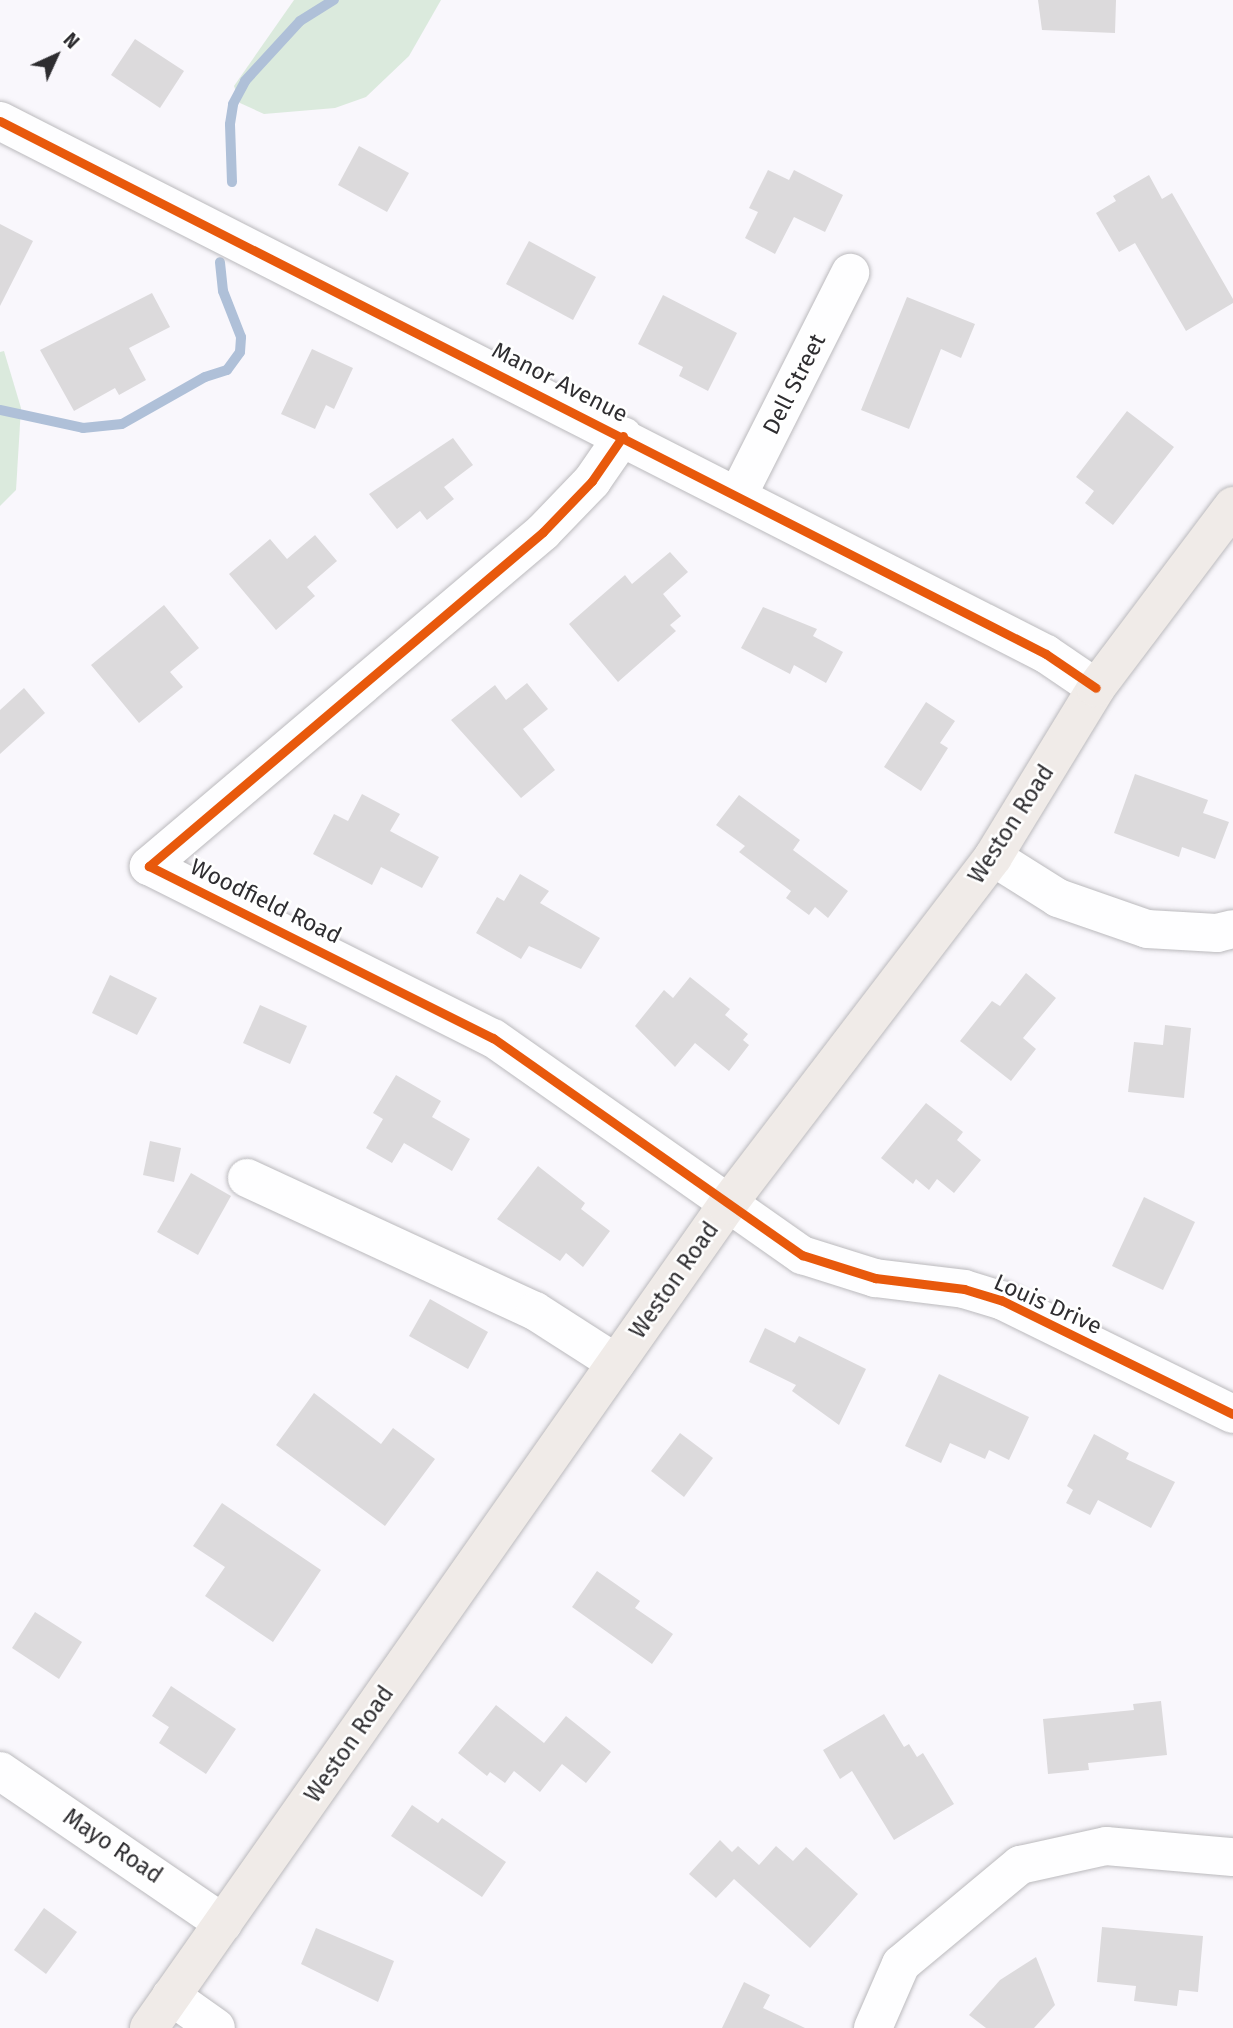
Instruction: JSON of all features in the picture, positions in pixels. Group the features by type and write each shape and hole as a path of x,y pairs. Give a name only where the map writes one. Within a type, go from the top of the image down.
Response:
{"main road":[{"name":"Weston Road","path":"149,2028 727,1205 993,857 1097,688 1233,506"}],"street":[{"name":"Manor Avenue","path":"0,121 623,436 1046,654 1097,688"},
{"name":"Dell Street","path":"738,495 850,273"},
{"name":"Woodfield Road","path":"623,436 592,481 542,532 149,866 493,1038 627,1129 727,1205"},
{"path":"993,857 1058,898 1147,929 1217,933 1233,929"},
{"path":"247,1178 535,1311 616,1363"},
{"name":"Louis Drive","path":"727,1205 769,1236 825,1264 875,1278 964,1289 1001,1300 1233,1414"},
{"name":"Mayo Road","path":"0,1771 223,1923"},
{"path":"873,2028 901,1964 1020,1865 1106,1846 1233,1857"},
{"path":"171,1996 216,2028"}],"green space":[{"path":"294,0 441,0 409,56 366,97 335,108 264,114 240,103 234,86"},
{"path":"4,351 21,408 16,490 0,506 0,352"}],"building":[{"path":"1038,0 1116,0 1115,33 1042,30"},
{"path":"135,39 184,71 160,108 111,75"},
{"path":"359,146 409,173 387,212 338,185"},
{"path":"768,170 789,180 794,170 843,195 825,232 794,217 775,254 745,238 758,212 749,208"},
{"path":"1149,175 1162,199 1172,193 1233,299 1233,303 1186,331 1135,243 1119,252 1096,213 1116,201 1113,196"},
{"path":"0,224 33,241 0,306"},
{"path":"529,241 596,277 573,320 506,284"},
{"path":"152,293 170,327 129,348 146,380 119,395 115,388 74,411 40,350"},
{"path":"663,295 737,333 708,391 679,376 683,367 638,344"},
{"path":"907,297 975,324 961,358 941,349 909,429 861,410"},
{"path":"312,349 353,368 334,409 326,405 315,429 281,414"},
{"path":"1127,411 1174,447 1113,525 1085,503 1094,491 1076,477"},
{"path":"453,438 473,465 444,487 454,499 427,520 420,511 397,529 369,494"},
{"path":"315,535 337,561 307,587 315,596 276,630 229,574 270,539 287,559"},
{"path":"670,552 688,572 663,594 681,616 670,625 676,631 618,682 569,624 625,575 632,584"},
{"path":"164,605 199,648 170,672 183,687 139,723 91,665"},
{"path":"763,607 817,629 813,636 843,652 826,683 794,665 790,674 741,648"},
{"path":"527,683 548,709 523,729 555,770 521,798 451,720 495,685 506,700"},
{"path":"24,688 45,713 0,754 0,710"},
{"path":"926,702 955,721 940,743 948,748 921,791 884,767"},
{"path":"1135,774 1208,800 1203,813 1229,822 1215,859 1182,847 1179,857 1114,833"},
{"path":"362,794 400,814 390,831 439,857 422,888 381,867 372,885 313,854 334,814 348,821"},
{"path":"739,795 800,840 793,850 848,891 828,918 815,907 809,915 786,898 791,891 739,852 745,846 716,825"},
{"path":"520,874 549,891 540,903 600,938 581,969 529,946 521,959 476,933 497,897 504,901"},
{"path":"1026,973 1056,998 1023,1038 1036,1049 1011,1081 960,1041 992,1001 1000,1006"},
{"path":"110,975 157,998 137,1035 92,1013"},
{"path":"690,977 730,1009 725,1015 748,1034 743,1040 749,1045 729,1071 695,1043 675,1067 635,1026 664,990 673,998"},
{"path":"260,1005 307,1026 290,1064 243,1043"},
{"path":"1165,1025 1191,1028 1184,1098 1128,1092 1134,1042 1163,1045"},
{"path":"396,1075 441,1101 432,1117 470,1139 452,1171 404,1143 392,1163 366,1148 383,1119 373,1113"},
{"path":"926,1103 963,1132 957,1140 981,1160 954,1193 937,1179 929,1190 916,1179 913,1184 881,1158"},
{"path":"150,1141 181,1148 174,1182 143,1175"},
{"path":"538,1166 585,1203 581,1209 610,1231 583,1267 566,1253 560,1261 497,1219"},
{"path":"191,1173 231,1196 198,1255 157,1232"},
{"path":"1144,1197 1195,1222 1163,1290 1112,1266"},
{"path":"430,1299 488,1332 468,1369 409,1336"},
{"path":"765,1328 795,1343 799,1336 866,1369 839,1425 792,1391 796,1385 749,1362"},
{"path":"939,1374 1029,1417 1009,1460 989,1450 985,1459 950,1443 941,1463 905,1446"},
{"path":"314,1393 381,1444 393,1428 435,1459 385,1526 276,1445"},
{"path":"680,1433 713,1458 684,1497 651,1471"},
{"path":"1094,1434 1129,1453 1126,1459 1175,1482 1151,1528 1098,1500 1090,1515 1066,1503 1073,1490 1067,1486"},
{"path":"222,1503 321,1570 273,1642 205,1596 225,1567 193,1546"},
{"path":"597,1571 640,1601 635,1608 673,1634 652,1664 572,1607"},
{"path":"35,1612 82,1642 59,1679 12,1648"},
{"path":"171,1686 236,1729 206,1774 159,1743 169,1727 152,1716"},
{"path":"1161,1701 1167,1755 1088,1763 1089,1770 1048,1774 1043,1719 1134,1710 1133,1704"},
{"path":"496,1705 544,1743 566,1716 611,1752 586,1783 562,1764 540,1792 514,1771 505,1783 490,1772 487,1776 458,1753"},
{"path":"884,1714 904,1747 909,1744 917,1757 923,1753 954,1804 894,1840 852,1771 840,1779 823,1750"},
{"path":"412,1805 438,1823 442,1818 506,1862 482,1897 391,1836"},
{"path":"720,1840 732,1852 738,1846 759,1865 776,1846 793,1861 806,1847 858,1894 810,1948 734,1879 716,1898 689,1874"},
{"path":"44,1908 77,1932 46,1974 14,1950"},
{"path":"1102,1927 1203,1936 1198,1992 1179,1990 1177,2006 1134,2001 1136,1986 1097,1982"},
{"path":"316,1928 394,1961 378,2002 301,1964"},
{"path":"1036,1957 1055,2005 1034,2028 986,2028 969,2015 1000,1980"},
{"path":"744,1982 770,1995 763,2008 805,2028 722,2028"}],"waterway":[{"path":"232,182 230,124 233,104 245,81 300,21 334,0"},
{"path":"0,410 83,428 122,424 205,377 227,370 240,352 241,337 223,291 220,262"}],"cycle path":[{"path":"0,121 1046,654 1096,688"},
{"path":"623,436 592,481 543,532 149,866 493,1038 802,1255 875,1278 964,1289 1001,1300 1233,1414"}]}
